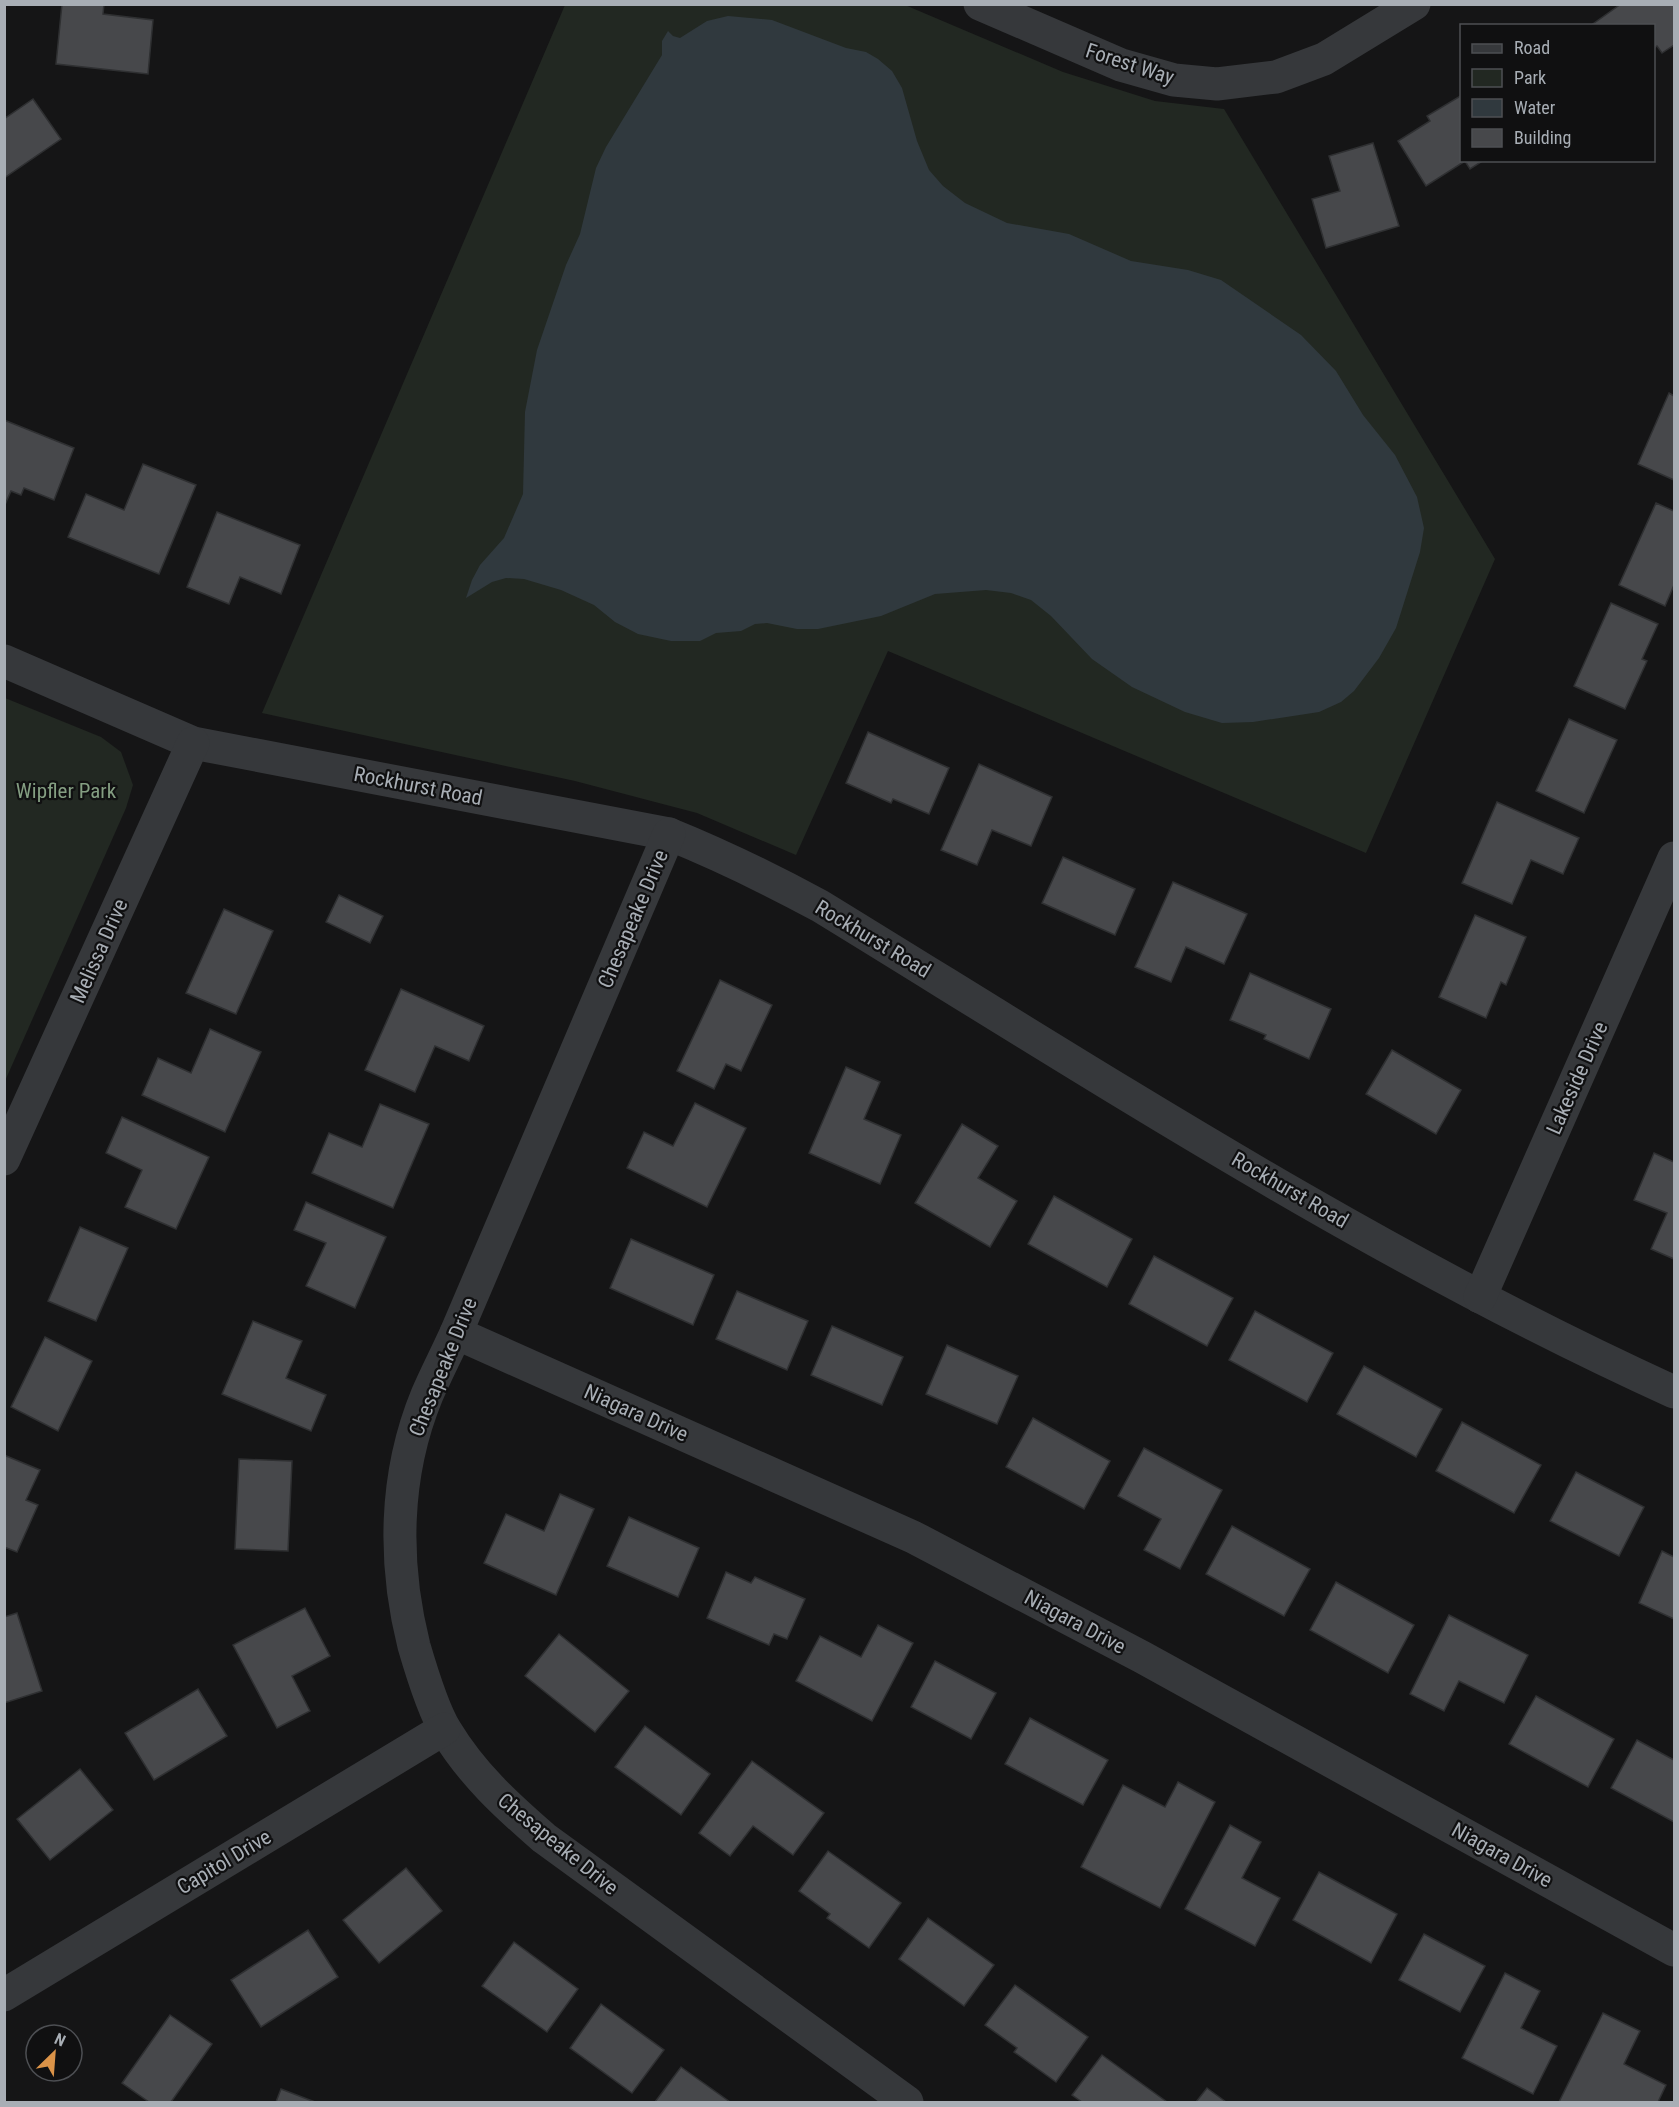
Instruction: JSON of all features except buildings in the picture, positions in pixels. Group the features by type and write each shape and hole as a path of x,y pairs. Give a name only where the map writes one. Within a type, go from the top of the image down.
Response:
{"street":[{"name":"Forest Way","path":"980,4 1121,65 1174,80 1217,84 1276,77 1324,58 1414,4"},
{"name":"Rockhurst Road","path":"4,661 193,743 669,834 756,872 820,906 1284,1188 1480,1297 1674,1392"},
{"name":"Melissa Drive","path":"4,1159 193,743"},
{"name":"Chesapeake Drive","path":"669,834 427,1396 412,1441 401,1497 400,1547 407,1618 421,1671 444,1729 470,1766 497,1798 544,1838 907,2103"},
{"name":"Lakeside Drive","path":"1480,1297 1674,858"},
{"name":"Niagara Drive","path":"456,1333 913,1537 1142,1657 1674,1950"},
{"name":"Capitol Drive","path":"4,1995 444,1729"}],"green space":[{"path":"565,5 905,5 1063,72 1155,101 1224,109 1495,559 1366,853 888,651 796,855 697,813 575,781 262,713"},
{"name":"Wipfler Park","path":"5,698 101,737 121,752 133,785 126,808 5,1081"}],"water":[{"path":"728,16 772,20 846,48 866,52 878,59 892,71 902,88 917,141 929,170 943,186 965,203 1007,223 1069,234 1131,261 1188,270 1221,280 1301,335 1336,371 1363,415 1395,455 1417,497 1424,528 1420,552 1396,628 1379,658 1354,691 1341,702 1319,712 1253,722 1222,723 1185,712 1132,687 1092,659 1051,616 1031,600 1011,593 986,590 935,594 881,616 818,629 797,629 767,623 755,624 741,631 716,633 700,641 671,641 638,634 615,622 594,605 561,590 524,579 506,578 492,582 466,598 480,565 504,538 523,494 525,412 537,350 566,265 580,234 596,168 606,147 662,55 662,41 668,31 680,38 707,21"}]}
